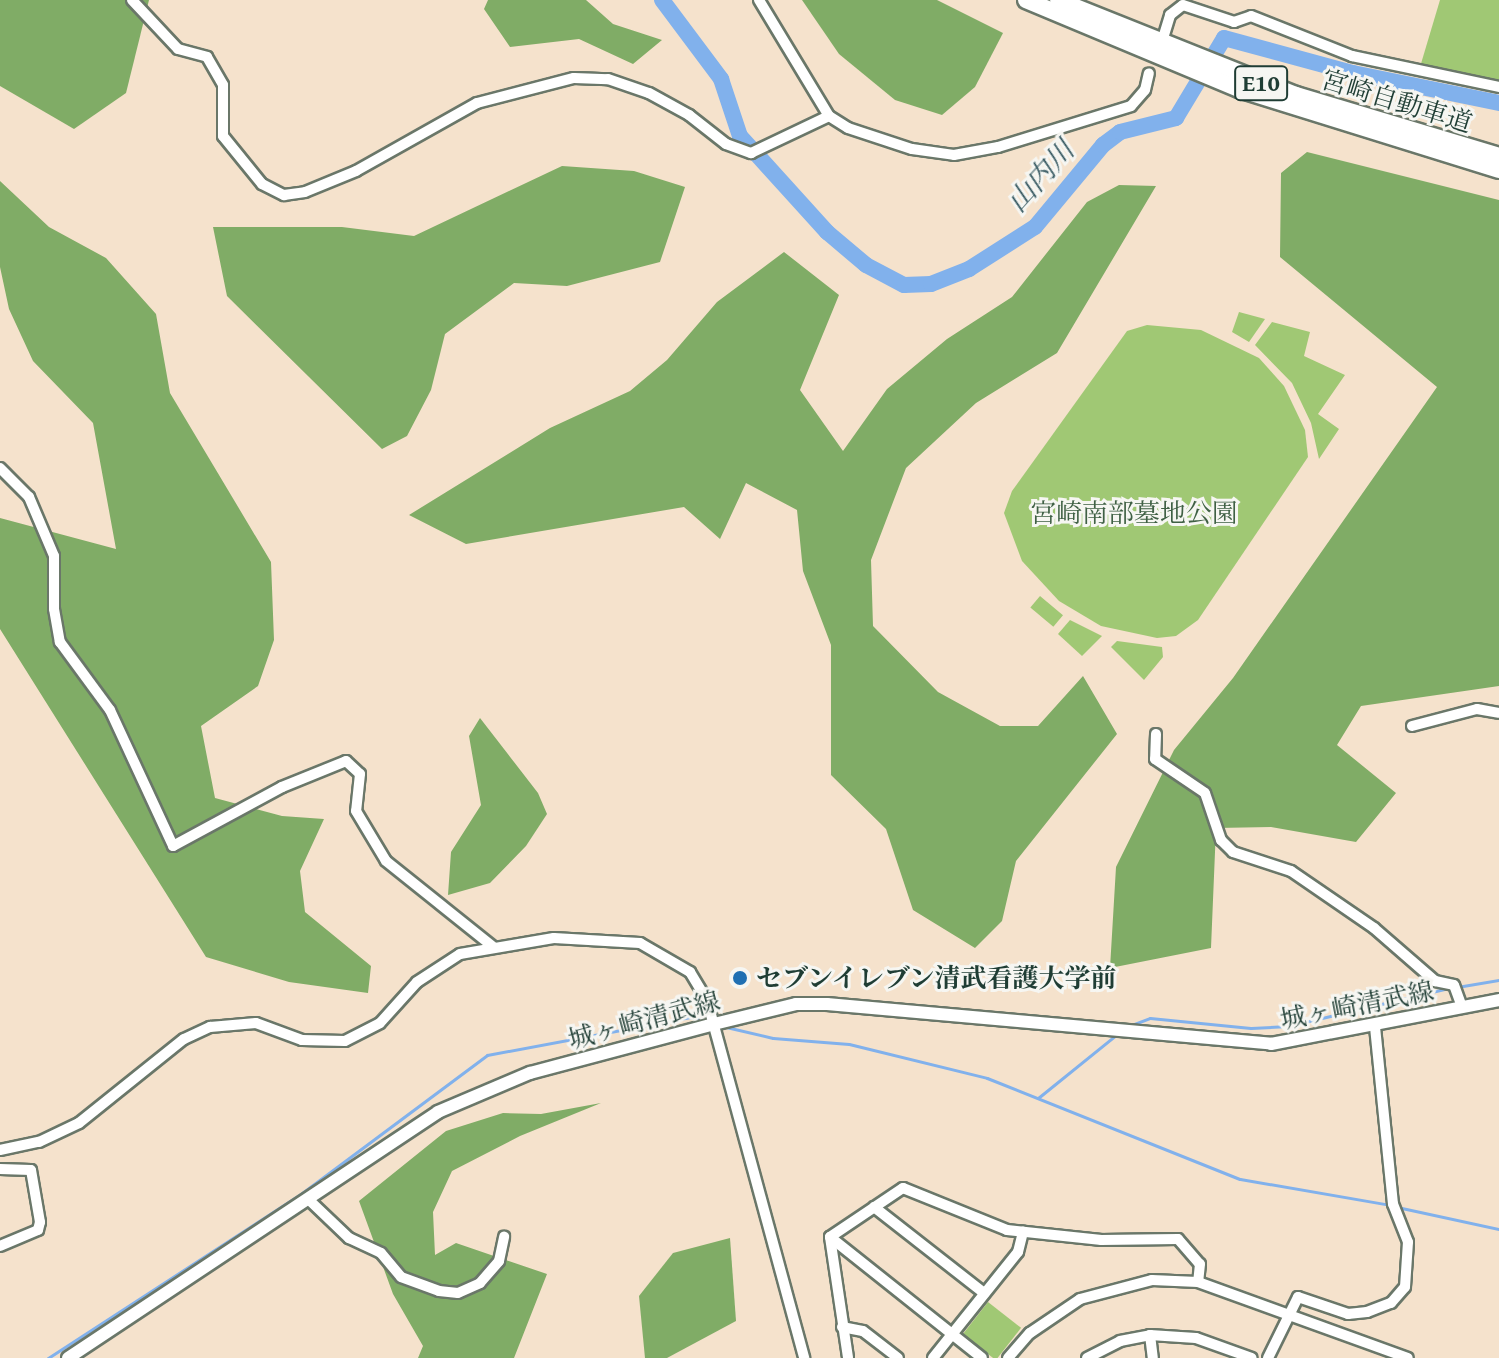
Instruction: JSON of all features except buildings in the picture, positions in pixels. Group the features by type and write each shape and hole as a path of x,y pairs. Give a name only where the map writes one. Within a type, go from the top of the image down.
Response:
{"highway":[{"name":"宮崎自動車道","path":"1026,0 1179,66 1378,136 1499,170"},
{"name":"宮崎自動車道","path":"1058,0 1242,76 1469,148 1499,154"},
{"path":"1378,136 1442,164 1499,180"}],"main road":[{"name":"城ヶ崎清武線","path":"68,1358 438,1112 486,1089 719,1022 796,1004 827,1004 1271,1044 1499,1000"}],"street":[{"path":"132,0 178,49 207,57 223,85 223,136 255,177 284,195 305,192 356,171 477,103 574,78 608,79 649,93 689,115 726,144 751,153 829,116"},
{"path":"759,0 829,116 848,128 912,149 954,155 998,147 1131,106 1145,90 1149,73"},
{"path":"1164,35 1170,15 1183,5 1234,22 1251,16 1352,56 1499,87"},
{"path":"0,468 29,497 54,556 54,618 60,642 110,710 168,841 173,846 282,787 346,761 360,774 356,811 386,861 492,946"},
{"path":"1412,726 1477,709 1499,713"},
{"path":"1156,734 1155,759 1205,793 1221,840 1233,852 1291,871 1374,928 1388,945 1435,981 1454,985 1462,1007"},
{"path":"0,1150 39,1142 79,1123 196,1031 239,1022 272,1027 316,1043 345,1041 380,1023 442,963 492,946 587,936 640,943 690,972 719,1022 804,1358"},
{"path":"1268,1358 1298,1297 1348,1314 1367,1312 1391,1303 1405,1287 1408,1242 1393,1204 1375,1026"},
{"path":"0,1169 31,1170 40,1222 38,1230 0,1246"},
{"path":"830,1237 903,1188 977,1222 1023,1232 1101,1240 1178,1239 1200,1264 1198,1282"},
{"path":"308,1199 349,1238 381,1253 401,1277 439,1291 467,1291 480,1283 499,1261 504,1237"},
{"path":"874,1207 984,1293"},
{"path":"933,1358 1018,1252 1023,1232"},
{"path":"830,1237 848,1358"},
{"path":"830,1237 982,1358"},
{"path":"1008,1358 1030,1333 1080,1299 1152,1280 1198,1282 1289,1311 1408,1358"},
{"path":"842,1327 863,1331 898,1358"},
{"path":"1150,1335 1153,1358"},
{"path":"1087,1358 1120,1341 1150,1335 1196,1338 1252,1358"}],"green space":[{"path":"0,0 149,0 126,93 74,129 0,86"},
{"path":"488,0 586,0 613,24 662,40 633,64 579,39 510,47 484,9"},
{"path":"802,0 937,0 1003,33 975,87 942,115 895,100 839,54"},
{"path":"1440,0 1499,0 1499,81 1420,67"},
{"path":"1307,152 1499,200 1499,686 1361,706 1337,745 1396,793 1356,842 1271,827 1216,828 1211,948 1110,968 1116,867 1174,750 1233,678 1437,387 1280,257 1281,173"},
{"path":"562,166 634,171 685,187 660,262 567,286 514,283 445,334 431,390 407,436 382,449 227,296 213,227 342,227 414,236"},
{"path":"0,181 49,227 106,258 156,314 170,393 271,562 274,640 258,686 201,726 215,798 282,816 324,819 300,871 305,912 371,966 368,993 289,982 206,957 0,629 0,518 116,549 93,423 33,361 9,309 0,267"},
{"path":"1119,185 1156,186 1057,353 976,403 906,468 871,560 873,626 938,692 1000,726 1038,726 1083,676 1117,734 1016,861 1002,921 975,948 913,910 886,829 831,775 831,645 803,571 797,510 746,483 720,539 684,507 466,544 409,515 550,428 630,391 667,360 717,302 784,252 839,295 800,390 843,451 887,389 947,339 1012,297 1087,202"},
{"path":"1239,312 1265,319 1249,342 1232,332"},
{"path":"1272,322 1310,332 1304,356 1345,375 1318,414 1339,429 1319,459 1311,423 1292,383 1255,345"},
{"name":"宮崎南部墓地公園","path":"1147,325 1201,330 1259,358 1284,386 1305,430 1308,457 1198,620 1176,636 1157,638 1101,626 1059,601 1022,561 1004,513 1012,491 1127,331"},
{"path":"1040,596 1063,615 1053,627 1030,607"},
{"path":"1070,620 1102,636 1082,656 1058,634"},
{"path":"1117,641 1162,647 1163,657 1144,680 1111,647"},
{"path":"480,718 538,793 547,814 526,846 490,883 448,895 451,852 481,805 469,736"},
{"path":"601,1103 520,1136 452,1171 433,1212 435,1255 456,1243 547,1274 514,1358 418,1358 423,1346 393,1294 359,1201 446,1131 503,1113 541,1114"},
{"path":"730,1238 736,1321 667,1358 645,1358 639,1296 673,1253"},
{"path":"988,1302 1021,1328 998,1358 993,1358 963,1334"}],"waterway":[{"name":"山内川","path":"662,0 721,79 740,136 827,232 866,265 904,285 931,284 969,269 1035,227 1103,145 1120,132 1176,118 1224,38 1353,73 1499,103"},
{"path":"1457,987 1499,980"},
{"path":"1129,1026 1150,1018 1251,1028 1288,1026 1449,988"},
{"path":"48,1358 302,1193 487,1055 690,1017 707,1022"},
{"path":"726,1027 773,1038 849,1044 987,1078 1240,1179 1390,1205"},
{"path":"1038,1098 1116,1035"},
{"path":"1397,1207 1499,1229"}],"place":[{"name":"セブンイレブン清武看護大学前","path":"740,978"}]}
